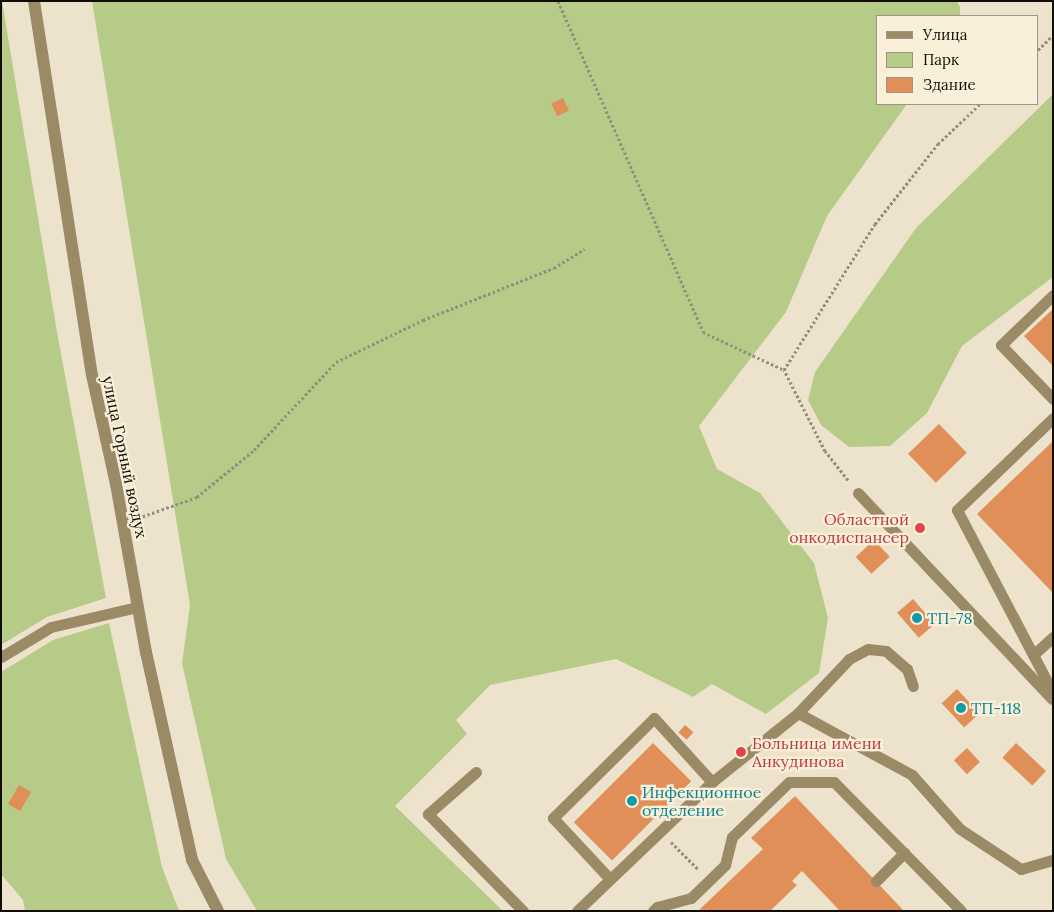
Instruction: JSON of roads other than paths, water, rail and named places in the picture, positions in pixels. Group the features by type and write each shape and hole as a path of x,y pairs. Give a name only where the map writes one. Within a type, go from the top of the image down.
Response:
{"street":[{"name":"улица Горный воздух","path":"34,1 92,375 123,524 137,607 192,860 218,911"}],"lane":[{"path":"1053,295 1002,345 1053,399"},
{"path":"1053,418 957,510 1053,694"},
{"path":"858,493 1053,700"},
{"path":"1,657 51,627 137,607"},
{"path":"1034,655 1053,637"},
{"path":"577,911 609,878 712,782 798,713 849,659 868,649 886,652 907,669 913,686"},
{"path":"798,713 912,775 960,829 1021,869 1053,860"},
{"path":"609,878 554,818 654,718 712,782"},
{"path":"476,772 428,814 523,911"},
{"path":"653,911 657,906 691,898 709,881 724,865 732,837 789,782 834,782 961,911"},
{"path":"876,881 904,853"}],"place":[{"name":"Областной онкодиспансер","path":"920,528"},
{"name":"ТП-78","path":"917,618"},
{"name":"ТП-118","path":"961,708"},
{"name":"Больница имени Анкудинова","path":"741,752"},
{"name":"Инфекционное отделение","path":"632,801"}]}
